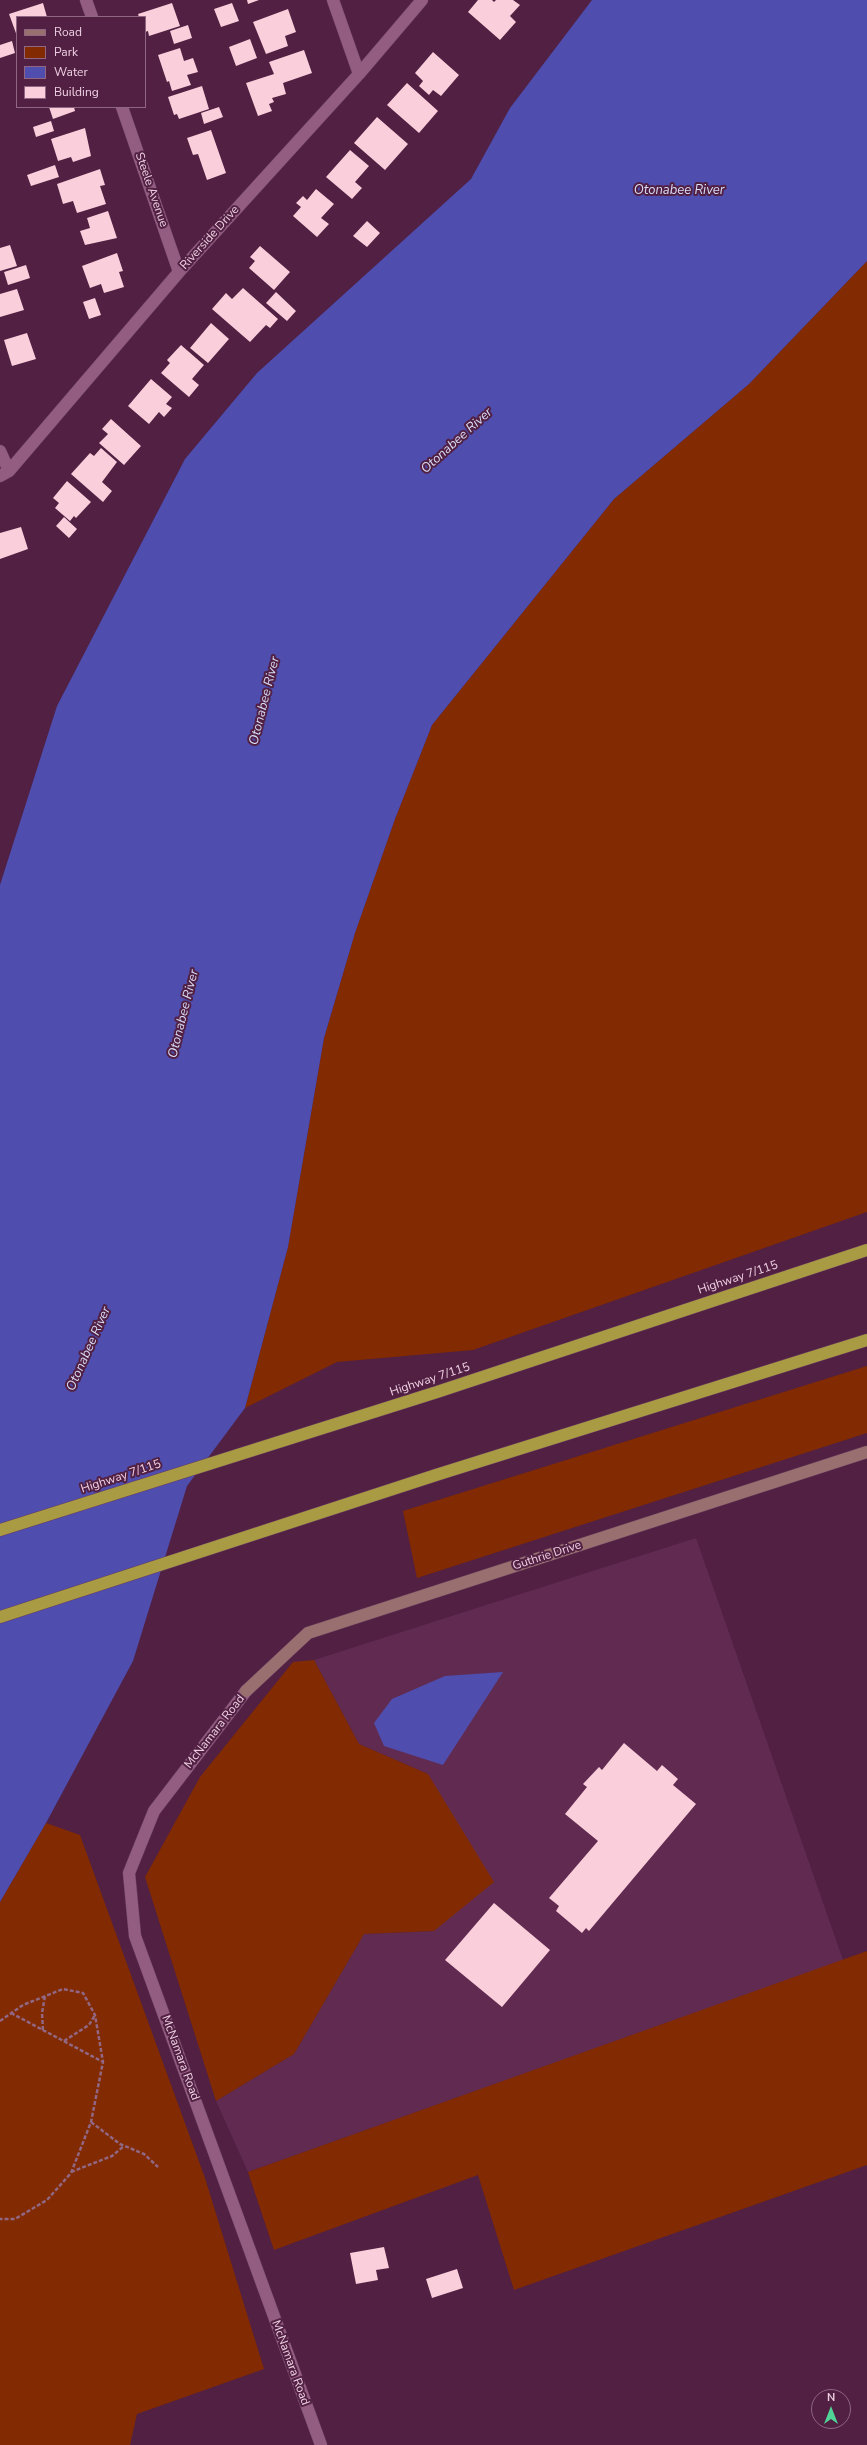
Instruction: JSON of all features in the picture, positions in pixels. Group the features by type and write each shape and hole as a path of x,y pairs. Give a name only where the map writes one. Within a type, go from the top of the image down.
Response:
{"highway":[{"name":"Highway 7/115","path":"0,1530 437,1392 867,1250"},
{"path":"0,1617 436,1475 867,1340"}],"street":[{"path":"86,0 92,16"},
{"path":"333,0 359,74"},
{"name":"Riverside Drive","path":"4,473 179,272 359,74 422,0"},
{"name":"Steele Avenue","path":"122,108 179,272"},
{"path":"0,451 4,473"},
{"name":"Guthrie Drive","path":"246,1691 308,1633 867,1452"},
{"name":"McNamara Road","path":"246,1691 154,1811 129,1873 136,1936 321,2445"}],"path":[{"path":"0,2021 23,2005 63,1989 83,1993 95,2015 103,2062 91,2122 71,2173 47,2200 14,2219 0,2219"},
{"path":"44,2030 42,2013 46,1996"},
{"path":"11,2013 103,2062"},
{"path":"64,2041 89,2025 95,2015"},
{"path":"91,2122 124,2146 144,2154 158,2167"},
{"path":"71,2173 112,2156 124,2146"}],"shaded area":[{"path":"696,1538 843,1960 248,2172 216,2101 294,2054 364,1934 434,1931 428,1774 359,1744 314,1660"}],"green space":[{"path":"867,261 867,1212 473,1350 337,1362 245,1408 288,1247 324,1038 355,933 395,819 432,725 614,499 749,384"},
{"path":"867,1366 867,1433 417,1578 403,1511"},
{"path":"314,1660 359,1744 428,1774 494,1882 434,1931 364,1934 294,2054 216,2101 145,1877 200,1777 293,1662"},
{"path":"46,1823 80,1835 205,2178 264,2369 137,2414 130,2445 0,2445 0,1902"},
{"path":"867,1951 867,2165 514,2290 478,2175 274,2250 248,2172"}],"water":[{"name":"Otonabee River","path":"592,0 867,0 867,261 749,384 614,499 432,725 395,819 355,933 324,1038 288,1247 245,1408 187,1486 133,1661 46,1823 0,1902 0,885 57,706 185,459 257,373 471,179 510,108"},
{"path":"503,1672 443,1765 384,1746 374,1723 392,1699 445,1676"}],"building":[{"path":"247,0 259,0 248,4"},
{"path":"478,0 492,0 494,2 496,0 513,0 520,5 510,16 516,22 500,40 468,12"},
{"path":"43,3 47,16 16,16 16,33 9,14"},
{"path":"172,3 180,26 149,36 148,31 146,32 146,16 139,16 138,14"},
{"path":"232,3 239,21 221,27 214,9"},
{"path":"288,9 296,32 285,36 288,46 266,54 253,22"},
{"path":"188,25 192,38 174,44 170,31"},
{"path":"250,39 257,58 236,66 229,47"},
{"path":"12,41 15,53 0,58 0,45"},
{"path":"180,48 184,61 193,58 198,72 187,75 191,85 172,91 169,81 167,82 158,55"},
{"path":"304,50 312,73 283,83 286,94 272,98 274,102 269,104 272,111 258,116 246,83 274,74 269,62"},
{"path":"433,52 459,75 441,96 433,90 429,95 419,86 423,81 415,73"},
{"path":"407,83 438,111 419,133 387,105"},
{"path":"202,86 209,109 179,119 177,114 174,115 168,97"},
{"path":"219,107 223,117 204,124 201,113"},
{"path":"49,108 74,108 75,111 53,119"},
{"path":"377,117 408,144 385,170 354,143"},
{"path":"51,121 54,131 36,137 33,127"},
{"path":"85,128 91,156 73,162 71,157 58,161 51,139"},
{"path":"211,130 226,173 207,180 198,154 193,155 187,138"},
{"path":"350,150 369,166 355,182 362,188 352,199 326,177"},
{"path":"55,165 59,177 31,186 27,175"},
{"path":"100,169 105,185 100,186 106,204 77,213 73,201 63,204 57,184"},
{"path":"316,189 334,204 321,218 329,224 317,237 293,216 301,207 296,203 303,196 307,200"},
{"path":"108,211 117,238 85,245 80,231 90,228 87,218"},
{"path":"367,221 380,233 367,247 353,236"},
{"path":"10,245 17,266 0,271 0,248"},
{"path":"260,246 290,272 274,290 249,268 255,261 250,257"},
{"path":"117,253 123,271 119,272 124,287 104,293 101,284 90,288 82,266"},
{"path":"26,265 30,278 8,285 4,272"},
{"path":"243,288 278,319 270,328 266,325 250,342 212,309 226,293 232,299"},
{"path":"17,289 24,310 0,317 0,294"},
{"path":"276,292 296,311 287,321 266,303"},
{"path":"95,298 101,315 89,319 83,302"},
{"path":"211,323 229,339 208,363 190,348"},
{"path":"27,333 36,359 12,366 4,340"},
{"path":"181,345 204,365 192,379 199,385 189,397 161,373 170,363 167,360"},
{"path":"151,379 172,397 166,404 172,408 164,417 159,412 149,424 128,406"},
{"path":"111,419 141,446 124,465 99,443 108,434 102,429"},
{"path":"101,448 117,462 102,482 112,491 103,502 71,474 90,453 94,456"},
{"path":"67,481 91,502 76,518 74,516 70,521 55,508 59,503 53,498"},
{"path":"64,517 77,529 69,538 56,526"},
{"path":"21,527 28,549 0,559 0,533"},
{"path":"624,1743 657,1771 662,1765 678,1779 673,1785 696,1804 589,1931 586,1928 582,1933 556,1911 559,1906 549,1898 598,1841 565,1814 587,1787 583,1784 599,1767 602,1770"},
{"path":"494,1903 550,1950 502,2007 445,1960"},
{"path":"384,2247 389,2268 376,2270 378,2280 356,2284 350,2253"},
{"path":"457,2269 463,2288 432,2298 426,2279"}]}
